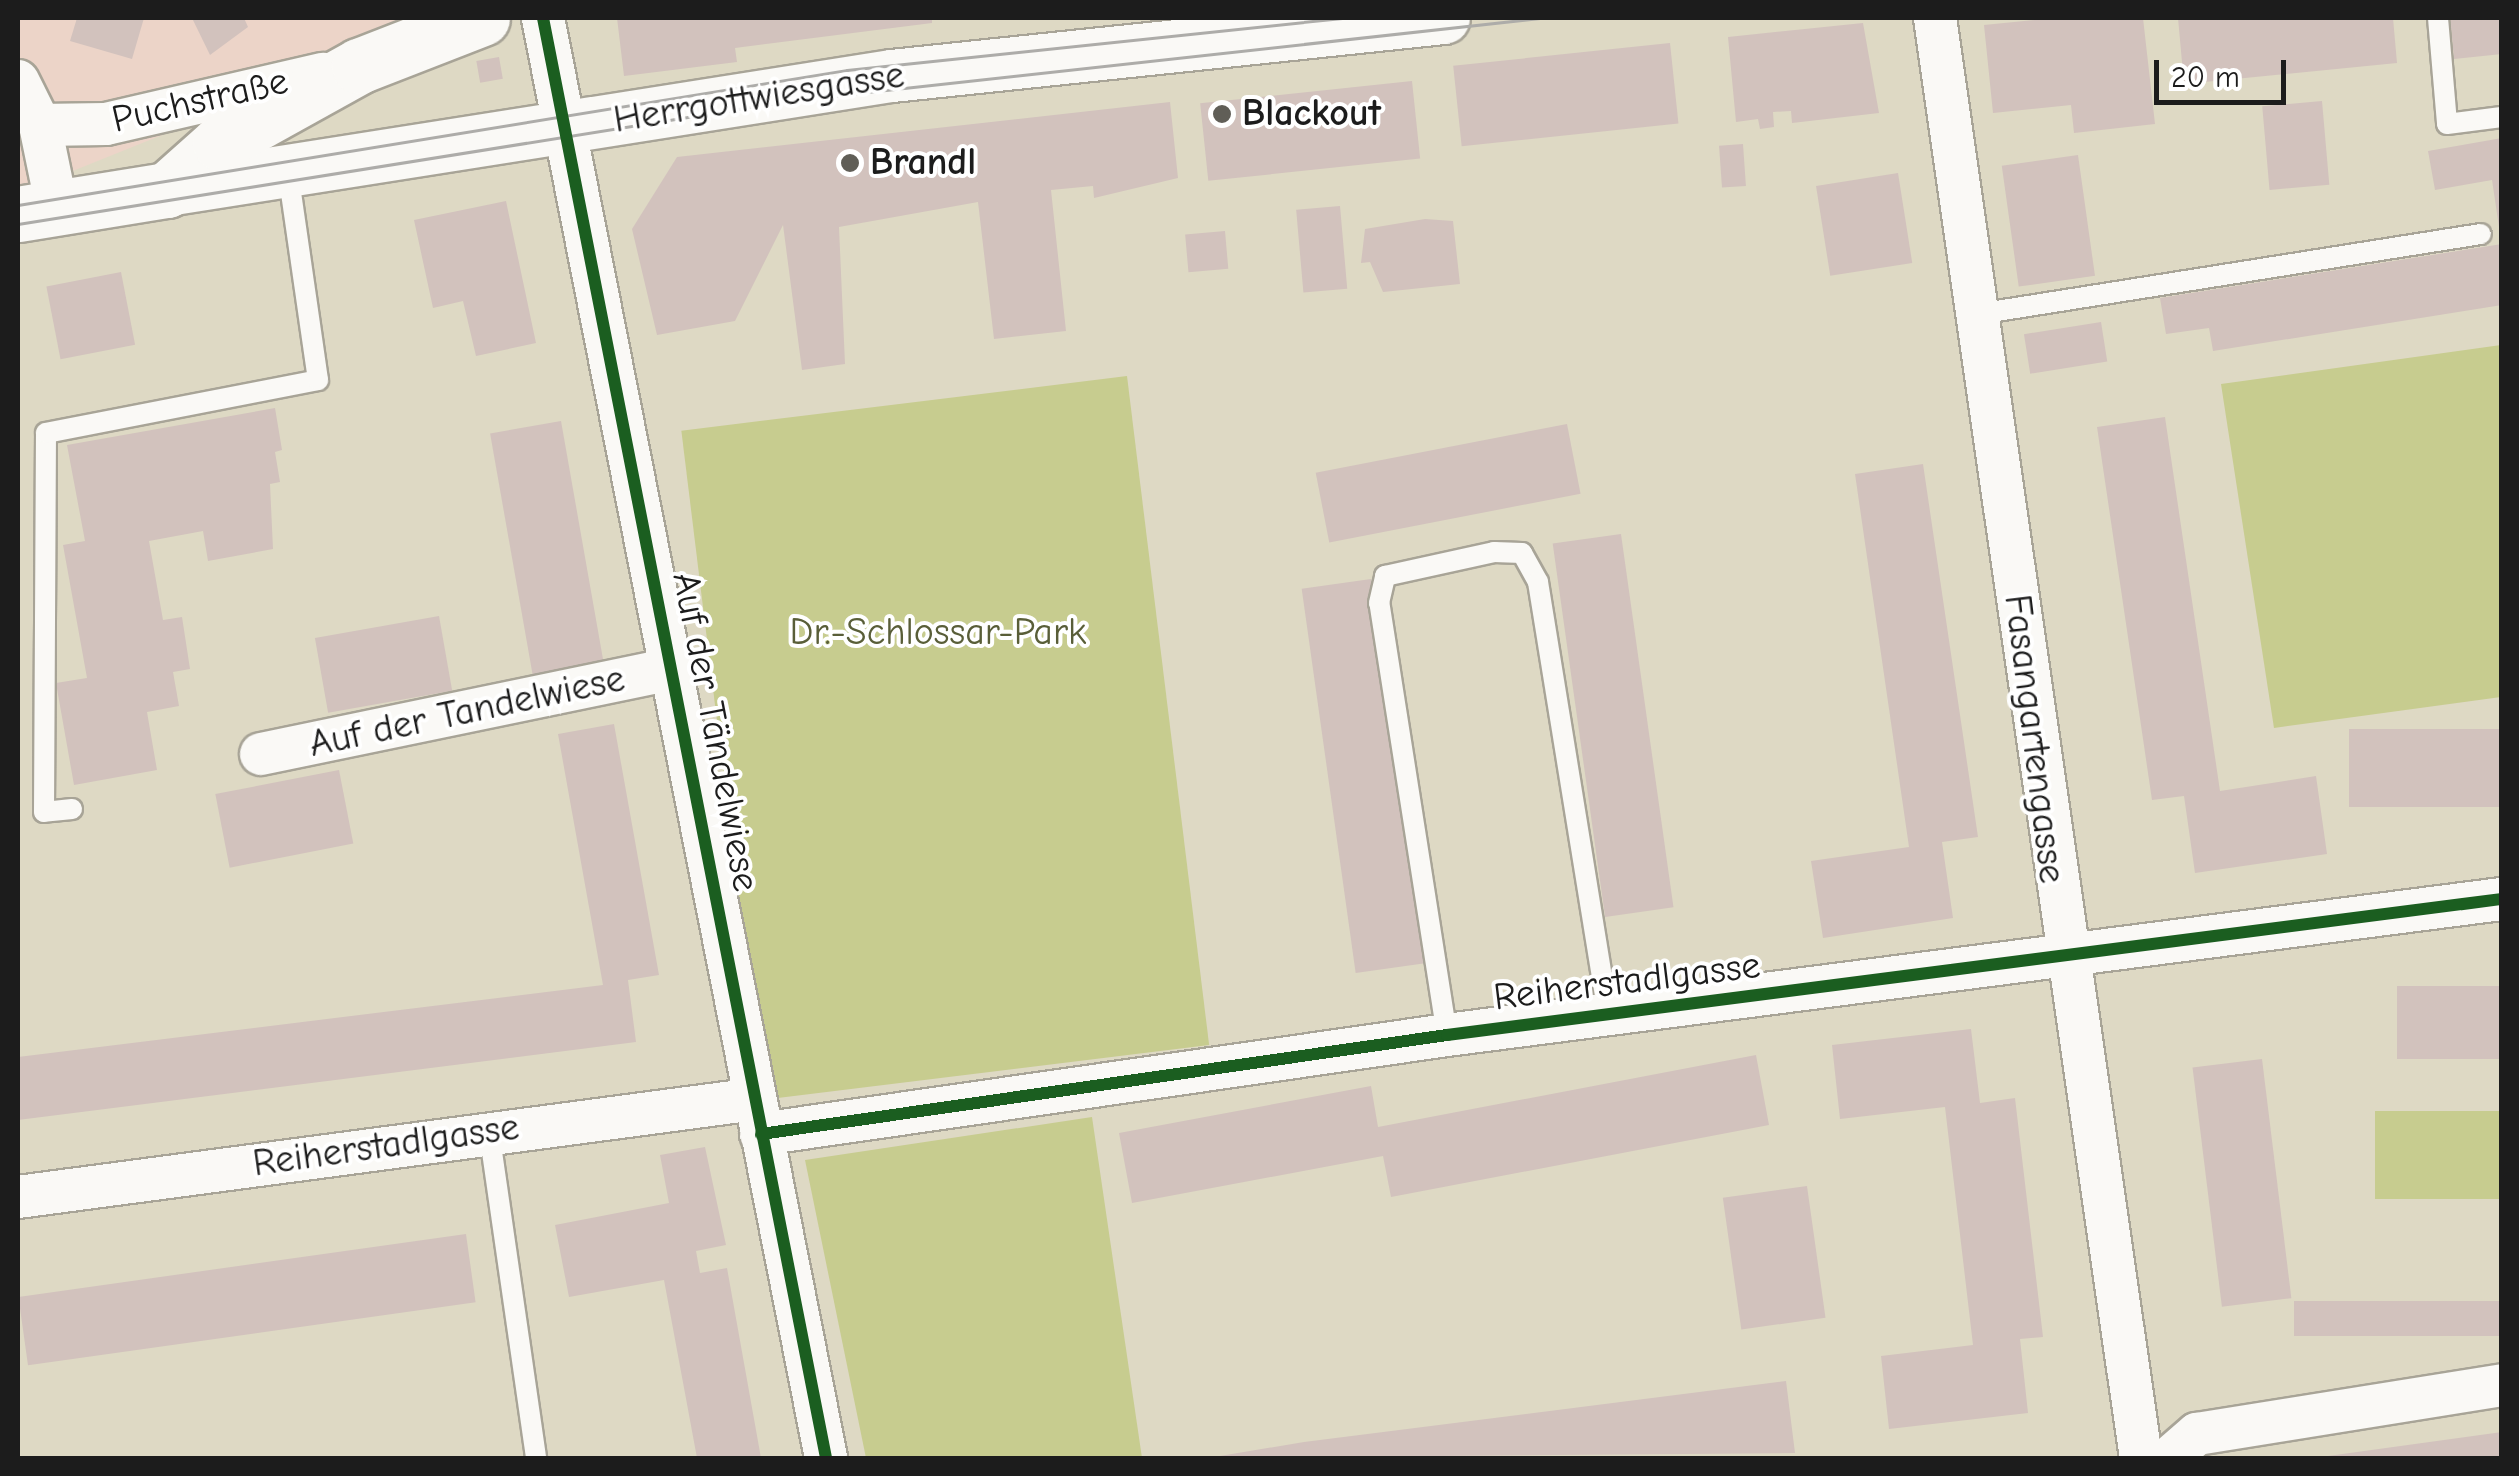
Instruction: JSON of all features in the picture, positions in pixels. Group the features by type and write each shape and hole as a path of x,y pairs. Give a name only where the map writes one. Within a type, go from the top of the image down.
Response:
{"main road":[{"name":"Puchstraße","path":"167,190 220,143 359,66 482,18"},
{"name":"Herrgottwiesgasse","path":"37,211 167,190"}],"street":[{"name":"Auf der Tändelwiese","path":"542,18 826,1458"},
{"name":"Herrgottwiesgasse","path":"167,190 892,76 1444,18"},
{"name":"Fasangartengasse","path":"1935,18 2063,960 2141,1458"},
{"name":"Puchstraße","path":"40,125 106,124 359,66"},
{"path":"18,81 40,125 37,211"},
{"name":"Auf der Tandelwiese","path":"260,754 672,670"},
{"name":"Reiherstadlgasse","path":"18,1197 488,1131 758,1117 2063,960 2502,899"},
{"path":"2188,1450 2502,1385"}],"lane":[{"path":"2438,18 2448,124 2502,117"},
{"path":"72,809 44,812 46,432 318,380 288,171"},
{"path":"1978,314 2481,234"},
{"name":"Reiherstadlgasse","path":"1447,1035 1379,603 1385,576 1494,552 1522,554 1538,582 1608,1015"},
{"path":"488,1131 536,1458"}],"shaded area":[{"path":"18,18 453,18 18,193"}],"green space":[{"path":"2501,345 2501,697 2274,728 2221,384"},
{"name":"Dr.-Schlossar-Park","path":"1127,376 1209,1045 763,1100 681,431"},
{"path":"2375,1111 2501,1111 2501,1199 2375,1199"},
{"path":"1092,1117 1142,1458 866,1458 805,1160"}],"building":[{"path":"77,18 144,18 132,59 70,41"},
{"path":"192,18 244,18 248,27 210,55"},
{"path":"617,18 932,18 932,23 735,48 737,62 624,76"},
{"path":"2054,18 2143,18 2155,124 2074,133 2071,105 1993,113 1984,25"},
{"path":"2178,18 2393,18 2397,63 2184,84"},
{"path":"2450,18 2502,18 2502,54 2454,59"},
{"path":"1863,23 1879,113 1792,123 1791,111 1773,112 1774,127 1760,129 1758,119 1736,122 1728,37"},
{"path":"1670,43 1678,124 1462,146 1453,66"},
{"path":"499,57 503,79 480,83 476,61"},
{"path":"1412,81 1420,159 1208,181 1200,103"},
{"path":"2322,101 2329,185 2270,190 2262,106"},
{"path":"1170,102 1178,178 1094,198 1093,186 1051,190 1066,331 994,339 978,202 839,227 845,364 802,370 783,225 735,321 657,335 632,229 677,157"},
{"path":"2502,138 2499,227 2492,180 2435,190 2428,151"},
{"path":"1743,144 1746,186 1722,188 1719,146"},
{"path":"2078,155 2095,276 2019,287 2002,166"},
{"path":"1898,173 1912,263 1830,276 1816,186"},
{"path":"506,201 536,343 476,356 463,301 433,308 414,220"},
{"path":"1340,206 1347,289 1303,293 1296,210"},
{"path":"1425,219 1453,221 1460,284 1383,292 1370,262 1361,263 1365,229"},
{"path":"1225,231 1228,269 1188,272 1185,234"},
{"path":"2502,244 2502,305 2213,351 2209,328 2166,334 2160,298"},
{"path":"121,272 135,345 61,359 46,287"},
{"path":"2101,322 2107,362 2030,374 2024,334"},
{"path":"275,408 282,450 275,452 280,482 270,484 273,549 208,561 203,531 149,541 163,620 182,617 190,669 173,672 179,706 147,712 157,770 74,785 56,683 87,678 63,545 85,541 67,445"},
{"path":"2165,417 2220,791 2316,776 2327,854 2195,873 2184,796 2152,800 2097,427"},
{"path":"561,421 604,664 533,677 490,434"},
{"path":"1567,424 1581,494 1329,543 1316,473"},
{"path":"1923,464 1978,837 1942,842 1953,918 1823,938 1811,861 1909,847 1855,474"},
{"path":"1621,534 1673,907 1605,917 1553,544"},
{"path":"1371,579 1425,963 1356,973 1302,589"},
{"path":"439,616 452,691 328,713 315,638"},
{"path":"614,724 659,975 628,980 636,1042 18,1120 18,1057 603,985 558,734"},
{"path":"2349,729 2502,729 2502,807 2349,807"},
{"path":"339,770 353,844 230,868 215,794"},
{"path":"2397,986 2502,986 2502,1059 2397,1059"},
{"path":"1971,1029 1980,1103 2015,1098 2043,1337 2020,1339 2028,1413 1889,1429 1881,1356 1973,1345 1945,1107 1840,1119 1832,1045"},
{"path":"1756,1055 1769,1125 1391,1197 1383,1156 1132,1203 1119,1133 1371,1086 1378,1127"},
{"path":"2262,1059 2291,1298 2222,1307 2193,1068"},
{"path":"705,1147 726,1245 696,1251 700,1273 727,1268 761,1458 697,1458 664,1280 569,1297 555,1225 669,1203 660,1155"},
{"path":"1807,1186 1826,1318 1741,1330 1723,1198"},
{"path":"466,1234 476,1302 28,1365 18,1297"},
{"path":"2294,1301 2502,1301 2502,1336 2294,1336"},
{"path":"1786,1381 1795,1453 1208,1458 1304,1442"},
{"path":"2502,1432 2502,1458 2328,1456"}],"tram line":[{"path":"18,205 847,70 1344,18"},
{"path":"18,224 795,100 1540,18"}],"cycle path":[{"path":"543,18 826,1458"},
{"path":"761,1134 1447,1035 2502,899"}],"place":[{"name":"Blackout","path":"1222,114"},
{"name":"Brandl","path":"850,163"}]}
